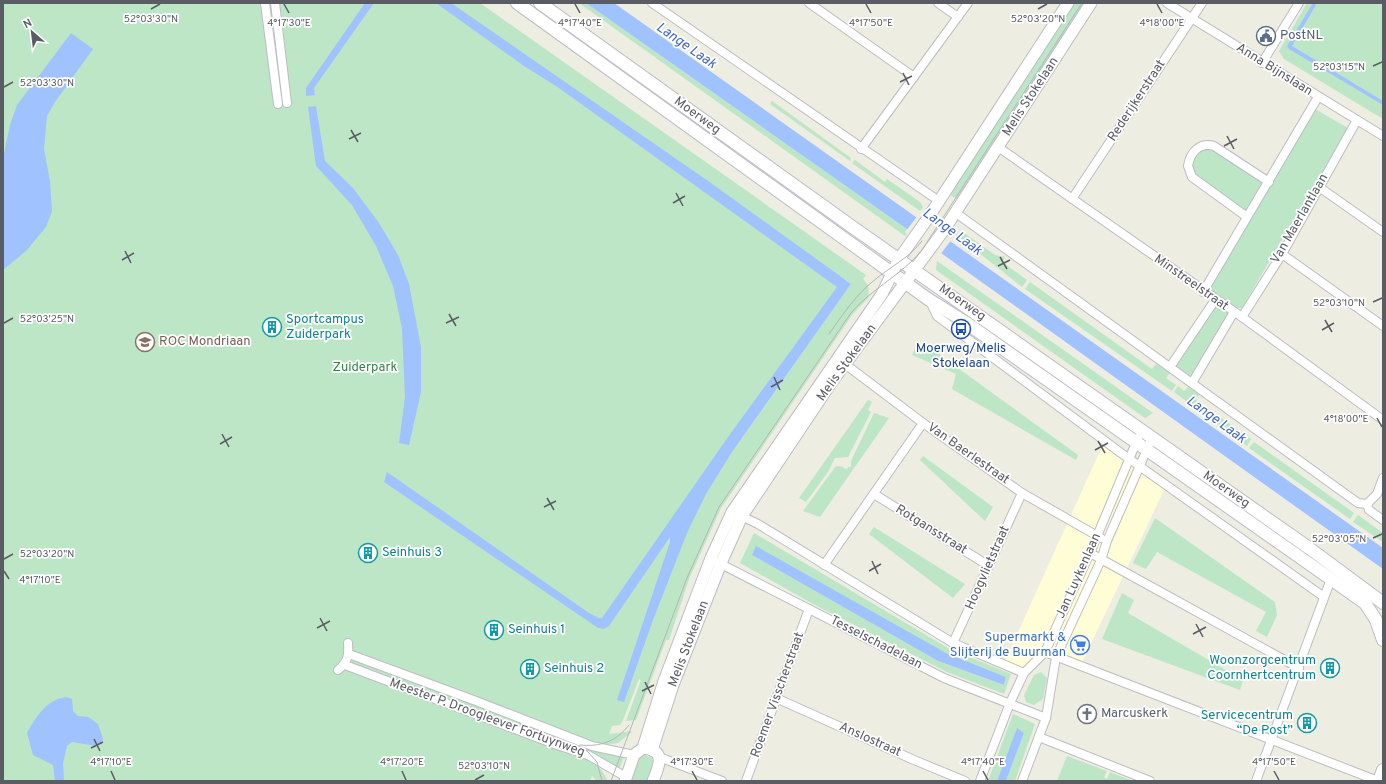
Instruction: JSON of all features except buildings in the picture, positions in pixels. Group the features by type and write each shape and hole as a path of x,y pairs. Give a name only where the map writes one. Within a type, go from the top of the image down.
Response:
{"main road":[{"name":"Moerweg","path":"517,3 928,299 965,322 1365,603 1382,632"},
{"name":"Moerweg","path":"540,3 1141,431 1309,548 1383,603"},
{"path":"1378,781 1383,770"}],"street":[{"path":"265,3 278,104"},
{"path":"275,3 287,103"},
{"path":"652,3 861,149 939,201"},
{"path":"809,3 914,77"},
{"path":"938,3 958,17"},
{"path":"861,149 968,3"},
{"name":"Melis Stokelaan","path":"652,781 659,763 651,752 716,561 737,514 841,361 882,294 899,259 928,218 1068,3"},
{"name":"Melis Stokelaan","path":"841,361 915,270 956,213 1092,3"},
{"name":"Anna Bijnslaan","path":"1167,3 1262,63 1383,136"},
{"name":"Rederijkerstraat","path":"1072,199 1202,3"},
{"path":"1262,63 1300,3"},
{"path":"270,38 278,27"},
{"path":"1203,292 1318,97"},
{"name":"Van Maerlantlaan","path":"1242,317 1282,254 1357,120"},
{"path":"1248,217 1192,177 1188,166 1192,152 1200,146 1208,144 1214,146 1269,182"},
{"name":"Minstreelstraat","path":"998,147 1203,292 1242,317 1383,420"},
{"path":"1319,187 1383,232"},
{"path":"956,213 1358,503 1367,504"},
{"path":"1282,254 1383,326"},
{"name":"Moerweg","path":"928,299 937,316 1129,459 1324,597"},
{"path":"1170,367 1215,300"},
{"path":"1192,383 1234,312"},
{"name":"Van Baerlestraat","path":"841,361 923,423 1022,493 1107,541"},
{"path":"824,565 923,423"},
{"name":"Jan Luykenlaan","path":"980,781 1010,703 1024,673 1045,652 1090,554 1141,431"},
{"name":"Jan Luykenlaan","path":"1022,781 1046,718 1056,657 1101,560 1107,541 1141,467 1152,438"},
{"path":"1367,504 1377,494 1383,478"},
{"name":"Hoogvlietstraat","path":"953,643 1022,493"},
{"name":"Rotgansstraat","path":"874,494 989,566"},
{"path":"1367,504 1369,510 1383,520"},
{"path":"737,514 758,524 953,643 1024,673"},
{"path":"1090,554 1299,668"},
{"name":"Tesselschadelaan","path":"716,561 944,678 1046,718"},
{"path":"1256,781 1331,580"},
{"name":"Roemer Visscherstraat","path":"746,781 809,609"},
{"path":"348,643 349,654"},
{"path":"1045,652 1378,781"},
{"name":"Meester P. Droogleever Fortuynweg","path":"626,779 588,755 342,668 349,654 592,746 634,755"},
{"name":"Anslostraat","path":"776,698 914,760 965,781"},
{"path":"1039,737 1150,781"},
{"path":"626,779 634,755 651,752 722,781"}],"shaded area":[{"path":"1104,442 1166,486 1079,669 1040,655 1024,671 1004,663"}],"green space":[{"name":"Zuiderpark","path":"3,3 480,3 866,275 863,279 868,285 869,297 852,315 721,508 689,579 669,640 666,640 636,720 626,721 641,680 639,679 623,720 620,725 612,726 609,734 633,731 618,743 604,745 624,756 619,770 596,764 608,781 597,781 592,776 590,781 3,781","holes":["845,279 851,284 731,454"]},
{"path":"579,3 586,3 907,229 905,232 907,234 905,236"},
{"path":"1075,3 1087,3 960,201 947,193 1060,20 1063,22"},
{"path":"1307,3 1383,3 1383,119 1284,59 1279,51"},
{"path":"772,101 851,158 850,161 770,104"},
{"path":"1315,109 1348,128 1242,308 1238,308 1230,314 1191,380 1173,366 1212,302 1212,291 1210,286 1252,215 1193,176 1190,170 1194,153 1208,146 1270,186"},
{"path":"855,160 885,182 887,179 920,202 923,207 920,211 852,163"},
{"path":"963,232 995,255 1005,257 1002,262 1027,280 1022,287 955,234"},
{"path":"937,261 1153,413 1145,418 936,270"},
{"path":"1030,282 1152,369 1156,364 1170,373 1166,378 1176,385 1172,391 1025,289"},
{"path":"917,345 924,349 926,345 1078,455 1076,460 952,389 956,374 912,355"},
{"path":"1178,386 1184,391 1188,387 1199,394 1196,400 1251,439 1247,446 1174,392"},
{"path":"868,400 872,402 868,410 871,412 848,457 835,458 828,472 806,502 799,498"},
{"path":"874,413 889,418 820,517 803,511 836,466 847,469 848,467 851,467 851,461"},
{"path":"1254,442 1354,513 1350,519 1249,448"},
{"path":"923,456 993,507 985,521 920,460"},
{"path":"1358,515 1383,533 1383,542 1353,522"},
{"path":"1155,518 1275,602 1277,615 1267,637 1256,631 1266,612 1157,552 1146,569 1133,563"},
{"path":"874,527 965,584 953,598 869,534"},
{"path":"754,533 948,648 1011,674 1004,694 947,672 813,604 740,563","holes":["752,555 946,653 1006,677 1004,685 938,661"]},
{"path":"1122,593 1134,600 1128,613 1243,680 1240,690 1102,639"},
{"path":"1041,672 1047,678 1043,699 1034,705 1026,702 1024,695 1034,675"},
{"path":"1013,714 1035,724 1015,781 1006,781 1024,733 1017,729 997,781 988,781"},
{"path":"646,755 652,758 654,764 647,781 632,781 633,772 637,761 640,756"},
{"path":"1067,756 1107,771 1104,777 1107,779 1110,772 1133,781 1057,781"}],"water":[{"path":"365,3 374,3 314,88 315,95 306,96 306,88"},
{"path":"436,3 451,3 711,183 851,284 730,455 706,494 687,533 653,620 624,702 617,700 670,542 670,537 609,626 604,629 598,628 384,482 387,472 589,613 602,618 728,437 837,287 556,86 524,66"},
{"path":"586,3 614,3 1383,548 1383,569 941,253"},
{"path":"1313,3 1317,3 1292,46 1383,101 1383,105 1289,49 1287,46"},
{"path":"71,33 93,49 55,102 47,116 44,149 50,181 52,211 46,227 26,251 3,270 3,158 10,125 17,105"},
{"path":"316,106 325,161 353,188 379,223 398,255 409,284 421,347 421,392 409,445 399,443 405,397 402,328 393,286 376,246 352,205 316,166 308,107"},
{"path":"756,546 946,653 1006,677 1004,685 938,661 752,555"},
{"path":"66,697 72,699 73,711 78,716 88,717 98,724 103,739 102,742 96,746 72,742 67,746 63,763 64,781 55,781 53,765 33,755 27,733 38,715 47,705"},
{"path":"1017,728 1024,733 1006,781 997,781"}],"pier":[{"path":"918,215 952,239 940,255 906,231"}],"tram line":[{"path":"611,781 687,578 719,507 851,313 868,296 905,267 922,250 1082,3"},
{"path":"829,334 863,290 906,257 922,241"},
{"path":"520,724 587,751 597,762 602,781"},
{"path":"580,745 594,745 607,742 619,736 629,725"}],"place":[{"name":"PostNL","path":"1266,36"},
{"name":"Sportcampus Zuiderpark","path":"272,327"},
{"name":"Moerweg/Melis Stokelaan","path":"961,329"},
{"name":"ROC Mondriaan","path":"145,342"},
{"name":"Seinhuis 3","path":"368,553"},
{"name":"Seinhuis 1","path":"494,630"},
{"name":"Supermarkt & Slijterij de Buurman","path":"1080,645"},
{"name":"Woonzorgcentrum Coornhertcentrum","path":"1330,668"},
{"name":"Seinhuis 2","path":"530,669"},
{"name":"Marcuskerk","path":"1087,714"},
{"name":"Servicecentrum “De Post”","path":"1307,723"}],"water label":[{"name":"Lange Laak","path":"686,46"},
{"name":"Lange Laak","path":"952,232"},
{"name":"Lange Laak","path":"1216,420"}]}
